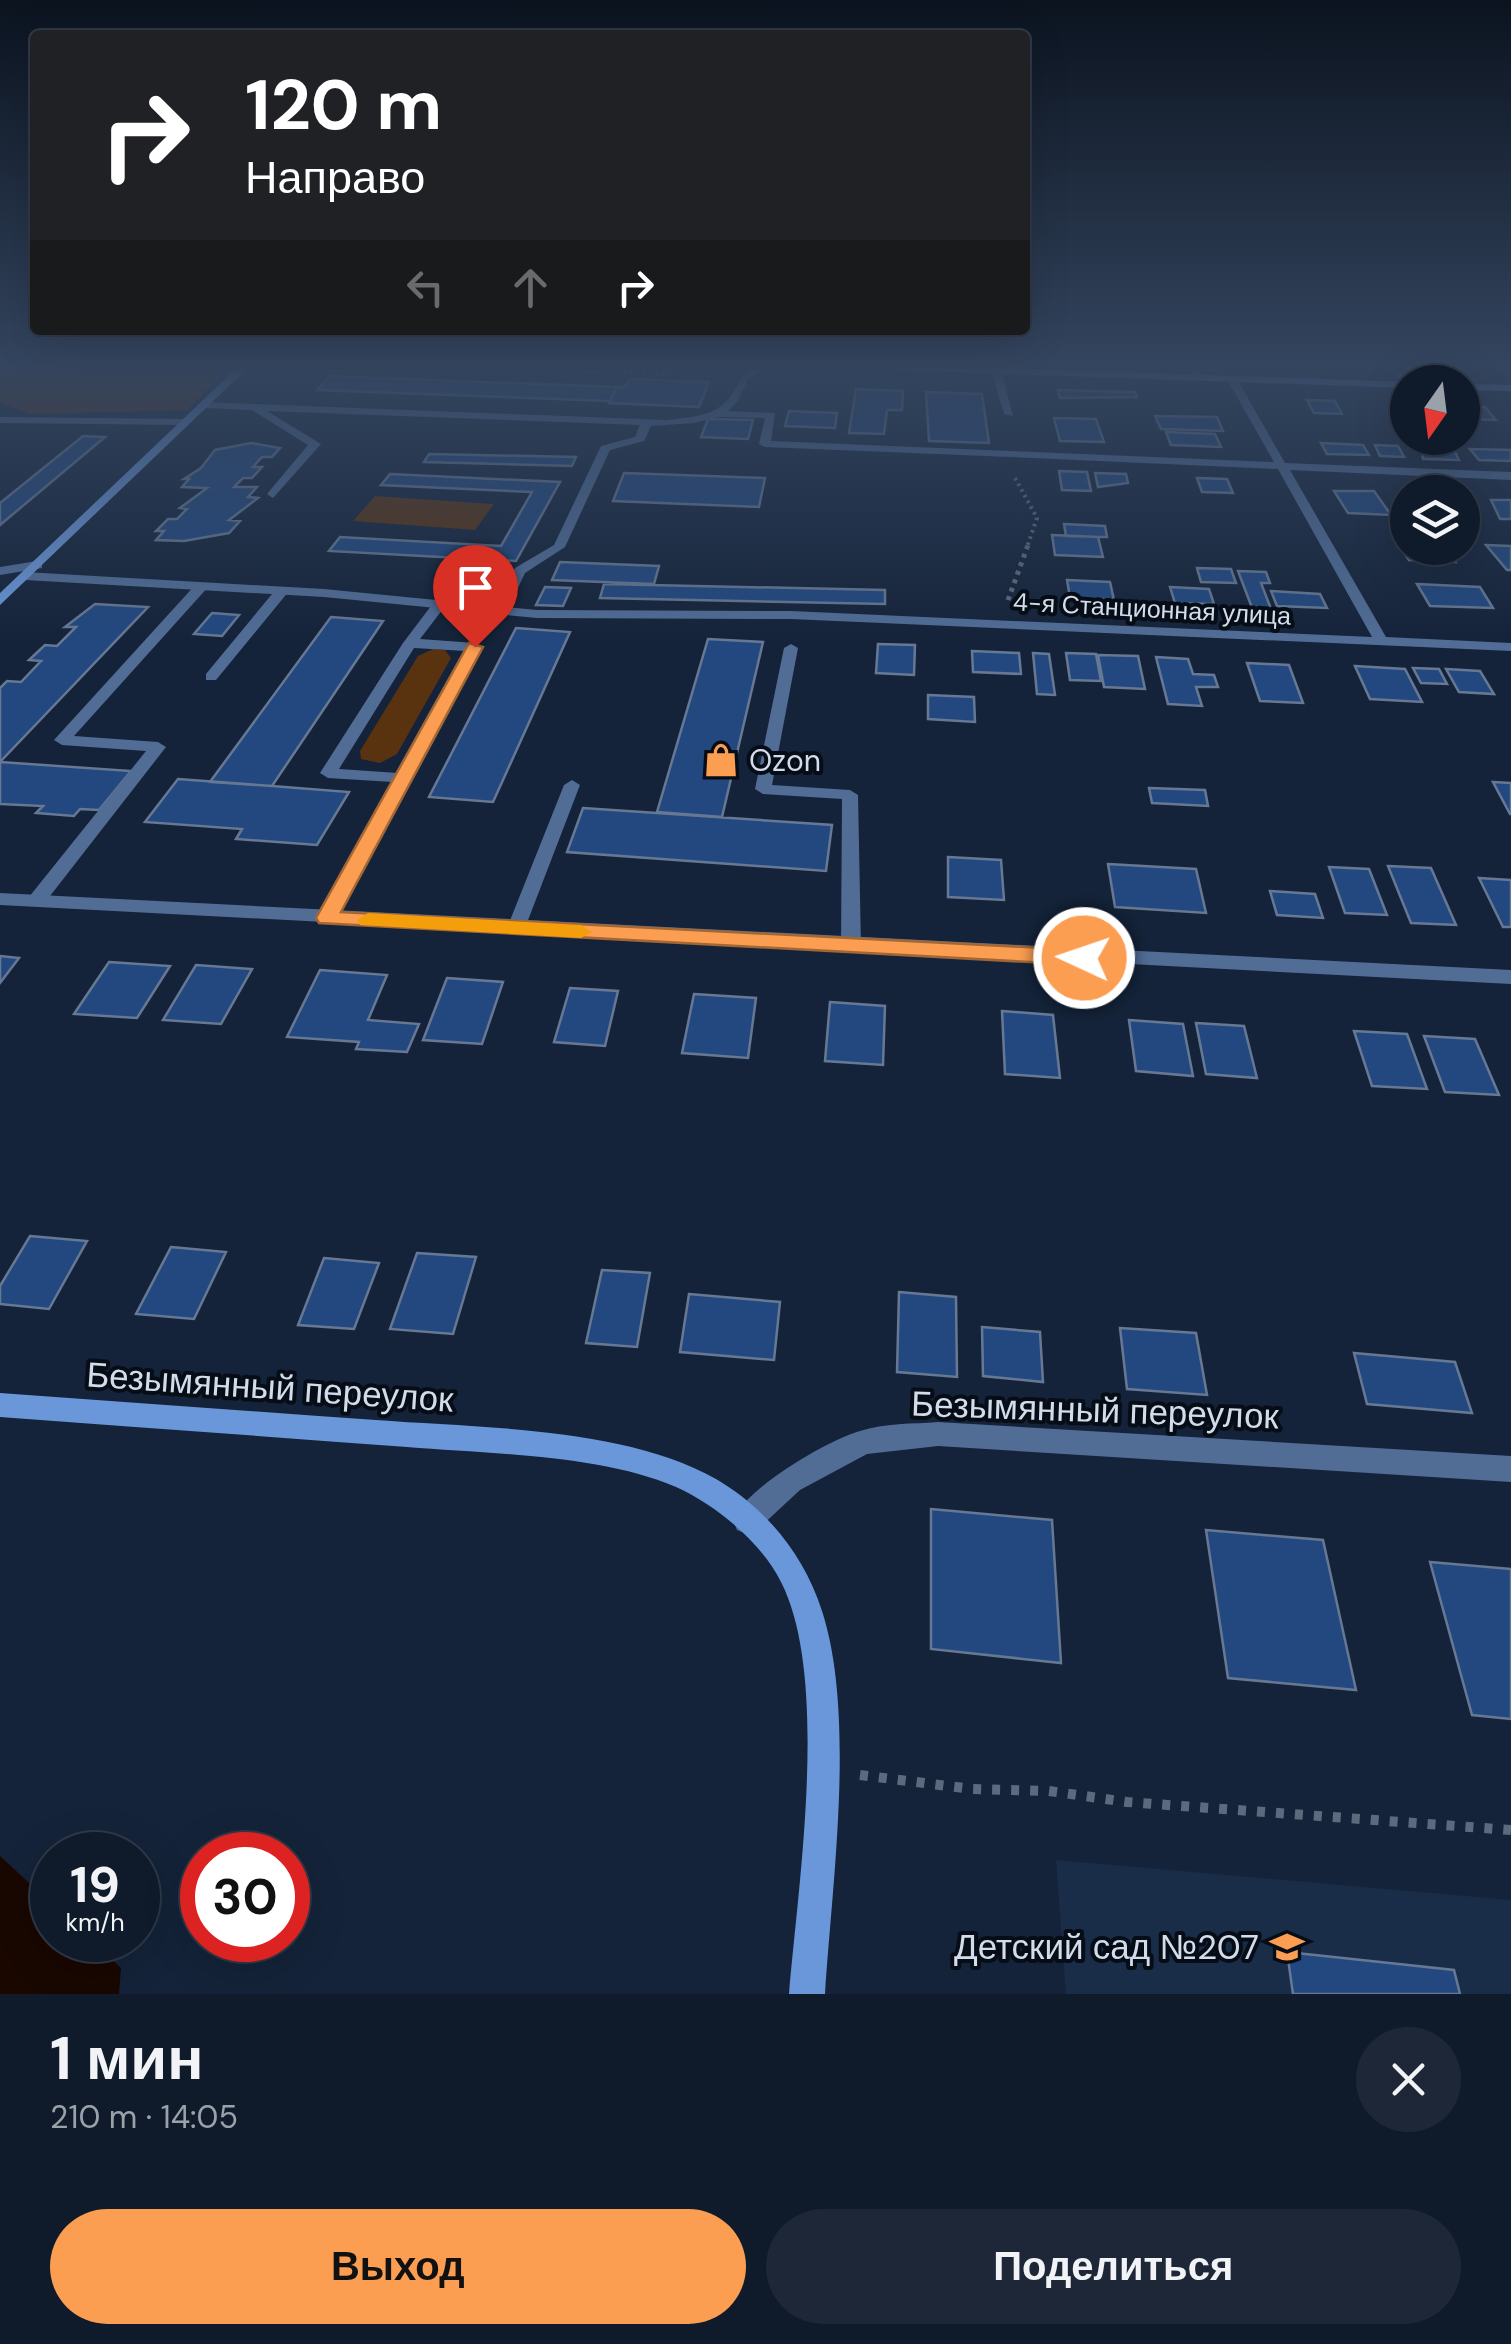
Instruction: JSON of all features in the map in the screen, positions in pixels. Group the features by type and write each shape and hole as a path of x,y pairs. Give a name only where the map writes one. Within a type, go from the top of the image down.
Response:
{"street":[{"path":"0,600 151,456"},
{"path":"274,494 305,456"},
{"path":"500,611 520,571 558,547 600,456"},
{"path":"1058,456 1511,476"},
{"path":"1277,456 1382,642"},
{"path":"0,571 37,565"},
{"name":"4-я Станционная улица","path":"25,576 282,591 500,611 791,615 1511,647"},
{"path":"36,901 158,747 62,740 202,586"},
{"path":"211,677 282,591"},
{"path":"402,778 328,773 410,643 440,604"},
{"path":"327,918 475,647 410,643"},
{"path":"792,648 763,789 850,795 851,947"},
{"path":"516,928 572,785"},
{"path":"0,899 851,947 1511,977"},
{"name":"Безымянный переулок","path":"0,1405 544,1445 627,1460 703,1487 748,1520 790,1482 863,1442 938,1434 1511,1468"},
{"path":"748,1520 792,1573 812,1630 820,1699 820,1770 808,1994"}],"path":[{"path":"999,625 1037,518 1016,484 1011,456"},
{"path":"820,1770 972,1789 1049,1790 1126,1802 1511,1830"}],"shaded area":[{"path":"375,496 494,504 475,530 353,521"},
{"path":"433,649 445,650 451,658 397,754 380,763 361,759 360,751 418,656"},
{"path":"0,1856 30,1884 30,1962 115,1962 121,1968 119,1994 0,1994"},
{"name":"Детский сад №207","path":"1056,1860 1511,1900 1511,1994 1066,1994"}],"building":[{"path":"58,456 82,456 0,525 0,503"},
{"path":"210,456 273,456 262,457 253,467 262,467 252,478 243,478 234,487 257,487 248,497 258,498 229,520 240,521 229,533 184,541 156,540 164,531 156,531 168,519 177,519 187,509 180,508 207,488 182,487 189,479 184,479"},
{"path":"428,456 576,457 572,466 424,462"},
{"path":"1423,456 1457,456 1459,460 1423,459"},
{"path":"1476,456 1511,456 1511,461 1479,460"},
{"path":"1059,471 1087,472 1091,491 1062,490"},
{"path":"624,473 765,478 759,507 613,501"},
{"path":"1095,473 1126,474 1128,483 1098,487"},
{"path":"390,474 560,482 516,561 329,551 340,537 501,546 532,492 381,485"},
{"path":"1197,478 1227,479 1233,493 1202,492"},
{"path":"1334,491 1374,491 1390,515 1348,513"},
{"path":"1491,500 1511,500 1511,519 1500,519"},
{"path":"1064,524 1105,526 1107,537 1066,536"},
{"path":"1052,535 1098,537 1103,557 1055,555"},
{"path":"1486,545 1511,546 1511,570 1507,570"},
{"path":"560,562 659,566 654,584 552,580"},
{"path":"1197,568 1231,569 1236,583 1201,582"},
{"path":"1238,571 1266,572 1270,583 1261,583 1273,614 1254,613"},
{"path":"1067,580 1110,582 1114,600 1070,598"},
{"path":"604,584 885,590 885,604 600,598"},
{"path":"1417,584 1480,587 1493,608 1430,606"},
{"path":"545,587 571,588 563,606 536,605"},
{"path":"1170,587 1209,589 1214,604 1175,603"},
{"path":"1271,591 1320,594 1327,608 1277,606"},
{"path":"95,604 148,607 0,762 0,688 7,681 21,682 41,661 29,660 45,645 57,646 76,627 65,627"},
{"path":"212,613 239,615 222,636 194,634"},
{"path":"331,617 383,621 272,786 210,782"},
{"path":"516,628 570,632 493,802 429,797"},
{"path":"708,639 763,642 722,817 657,812"},
{"path":"878,644 915,645 914,675 876,673"},
{"path":"972,651 1019,653 1021,674 973,672"},
{"path":"1033,653 1049,654 1055,695 1037,694"},
{"path":"1066,653 1096,654 1101,681 1070,680"},
{"path":"1098,655 1138,656 1145,689 1104,687"},
{"path":"1156,657 1188,659 1193,674 1214,675 1218,687 1196,687 1202,706 1168,704"},
{"path":"1247,663 1289,665 1303,703 1260,701"},
{"path":"1355,666 1405,669 1422,702 1370,699"},
{"path":"1413,668 1439,669 1447,684 1421,683"},
{"path":"1446,669 1480,671 1494,694 1459,692"},
{"path":"928,695 974,697 975,722 928,719"},
{"path":"0,762 131,771 99,810 80,809 74,816 36,813 43,806 0,804"},
{"path":"178,779 349,792 317,845 236,839 242,829 145,822"},
{"path":"1493,782 1511,783 1511,814 1510,814"},
{"path":"1149,788 1205,790 1208,806 1152,803"},
{"path":"583,808 832,825 826,871 567,852"},
{"path":"948,857 1001,860 1004,900 948,897"},
{"path":"1108,864 1196,869 1206,913 1115,907"},
{"path":"1388,866 1431,868 1456,925 1411,923"},
{"path":"1329,867 1369,869 1387,915 1345,913"},
{"path":"1479,878 1511,880 1511,927 1503,927"},
{"path":"1270,891 1315,894 1323,918 1277,915"},
{"path":"0,956 19,958 0,983"},
{"path":"109,962 170,966 137,1018 74,1014"},
{"path":"196,965 252,969 221,1024 163,1020"},
{"path":"320,970 387,975 368,1020 419,1024 407,1052 356,1049 359,1042 287,1037"},
{"path":"447,978 503,982 482,1044 423,1040"},
{"path":"570,988 618,991 605,1046 554,1042"},
{"path":"694,994 756,998 748,1058 682,1053"},
{"path":"830,1002 885,1006 883,1065 825,1061"},
{"path":"1002,1011 1053,1015 1060,1078 1005,1074"},
{"path":"1129,1020 1183,1024 1193,1076 1136,1071"},
{"path":"1196,1023 1244,1026 1257,1078 1206,1074"},
{"path":"1354,1031 1407,1034 1427,1089 1372,1086"},
{"path":"1424,1036 1475,1039 1499,1095 1445,1092"},
{"path":"30,1236 87,1241 49,1309 0,1304 0,1286"},
{"path":"171,1247 226,1252 194,1319 136,1314"},
{"path":"417,1253 476,1257 453,1334 390,1329"},
{"path":"324,1258 379,1263 354,1329 298,1325"},
{"path":"602,1270 650,1273 637,1347 586,1343"},
{"path":"899,1292 956,1297 957,1377 897,1372"},
{"path":"689,1294 780,1302 774,1360 680,1352"},
{"path":"982,1327 1040,1332 1043,1382 983,1376"},
{"path":"1120,1328 1196,1333 1207,1395 1127,1389"},
{"path":"1354,1353 1455,1362 1472,1413 1367,1404"},
{"path":"931,1509 1052,1520 1061,1663 931,1649"},
{"path":"1206,1530 1323,1540 1356,1690 1228,1678"},
{"path":"1430,1562 1511,1569 1511,1719 1472,1715"},
{"path":"1287,1952 1454,1970 1460,1994 1293,1994"}],"slow traffic":[{"path":"368,920 581,932"}],"place":[{"name":"Ozon","path":"721,760"},
{"name":"Детский сад №207","path":"1287,1947"}],"route":[{"path":"475,647 327,918 1084,958"}]}
